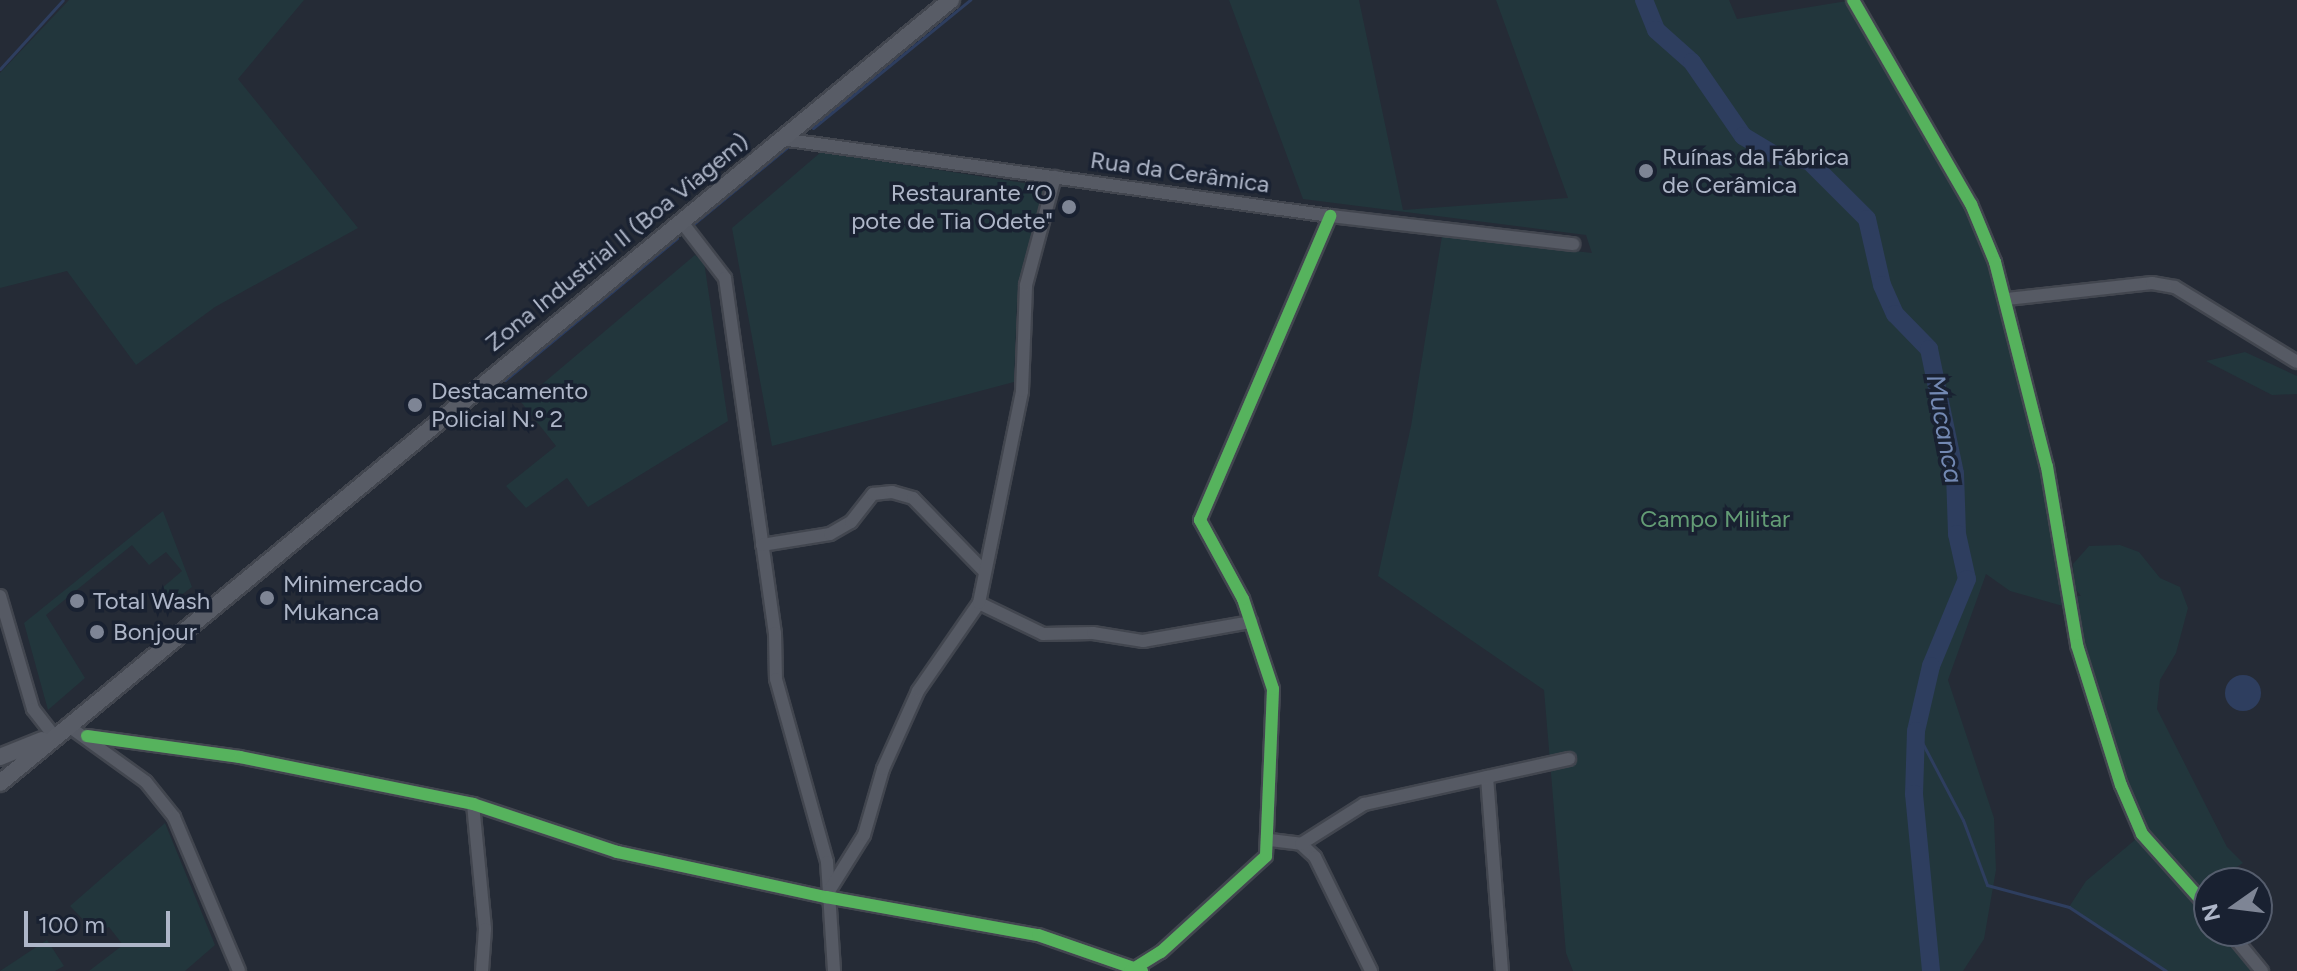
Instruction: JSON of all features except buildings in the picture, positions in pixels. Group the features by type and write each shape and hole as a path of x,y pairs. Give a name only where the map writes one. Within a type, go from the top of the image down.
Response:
{"main road":[{"name":"Zona Industrial II (Boa Viagem)","path":"0,783 951,0"},
{"path":"0,757 61,730"}],"street":[{"path":"1853,0 1971,204 2007,299 2045,454 2077,645 2097,721 2142,834 2193,891"},
{"name":"Rua da Cerâmica","path":"781,139 1330,216 1573,244"},
{"path":"826,897 864,835 883,769 918,691 979,603 1022,391 1026,285 1055,177"},
{"path":"0,596 33,709 61,730 240,757 473,804 617,852 826,897 1038,935 1136,970 1161,952 1266,856 1270,840 1268,747 1273,689 1251,622 1205,533 1201,510 1330,216"},
{"path":"681,221 725,278 762,545 776,679 827,862 826,897 834,971"},
{"path":"2007,299 2152,283 2175,287 2297,362"},
{"path":"762,545 830,534 851,522 873,494 892,492 913,498 985,572"},
{"path":"979,603 1043,634 1093,633 1143,641 1251,622"},
{"path":"87,736 146,782 174,817 239,971"},
{"path":"1270,840 1301,844 1364,804 1569,759"},
{"path":"1487,777 1502,971"},
{"path":"473,804 485,929 482,971"},
{"path":"1301,844 1338,895 1371,971"},
{"path":"2242,947 2262,971"}],"green space":[{"path":"69,0 304,0 238,79 358,228 215,307 136,365 67,271 0,288 0,73"},
{"name":"Campo Militar","path":"1229,0 1359,0 1403,210 1568,198 1496,0 1729,0 1737,19 1853,0 1971,204 2007,299 2068,595 2081,596 2074,587 2073,564 2089,546 2120,545 2139,552 2160,578 2180,587 2188,608 2176,653 2160,680 2157,709 2227,847 2243,863 2237,867 2193,867 2193,947 2242,947 2262,971 2166,971 2069,907 2086,881 2142,834 2070,608 2010,591 1986,574 1948,680 1994,818 1996,870 1984,939 1963,971 1573,971 1566,953 1544,690 1378,576 1411,426 1442,236 1592,253 1586,235 1303,199"},
{"path":"821,152 1044,186 1017,301 1014,382 772,446 732,228"},
{"path":"695,255 704,262 728,421 588,507 567,478 526,508 506,486 556,446 521,402"},
{"path":"2245,352 2297,376 2297,394 2272,395 2206,361"},
{"path":"163,511 192,587 172,602 161,589 182,571 166,552 149,565 132,545 46,615 85,678 48,710 24,623"},
{"path":"165,823 215,945 185,971 89,971 123,945 109,927 95,932 70,906"},
{"path":"47,940 64,966 55,971 0,971"}],"water":[{"path":"2243,675 2256,680 2261,693 2256,706 2243,711 2230,706 2225,693 2230,680"}],"waterway":[{"path":"0,69 63,0"},
{"path":"813,128 970,0"},
{"name":"Mucanca","path":"1644,0 1656,30 1692,62 1743,136 1775,155 1809,161 1867,219 1882,285 1895,314 1929,349 1955,473 1957,534 1967,579 1931,666 1916,731 1914,794 1931,971"},
{"path":"691,226 790,145"},
{"path":"505,380 677,238"},
{"path":"1916,731 1963,820 1987,885 2069,907 2166,971"}],"cycle path":[{"path":"1853,0 1971,204 1995,262 2047,467 2077,645 2121,785 2142,834 2193,891"},
{"path":"1130,971 1161,952 1266,856 1273,689 1243,599 1200,520 1330,216"},
{"path":"87,736 240,757 473,804 617,852 826,897 1038,935 1142,971"}],"place":[{"name":"Ruínas da Fábrica de Cerâmica","path":"1646,171"},
{"name":"Restaurante “O pote de Tia Odete\"","path":"1069,207"},
{"name":"Destacamento Policial N.º 2","path":"415,405"},
{"name":"Minimercado Mukanca","path":"267,598"},
{"name":"Total Wash","path":"77,601"},
{"name":"Bonjour","path":"97,632"}]}
